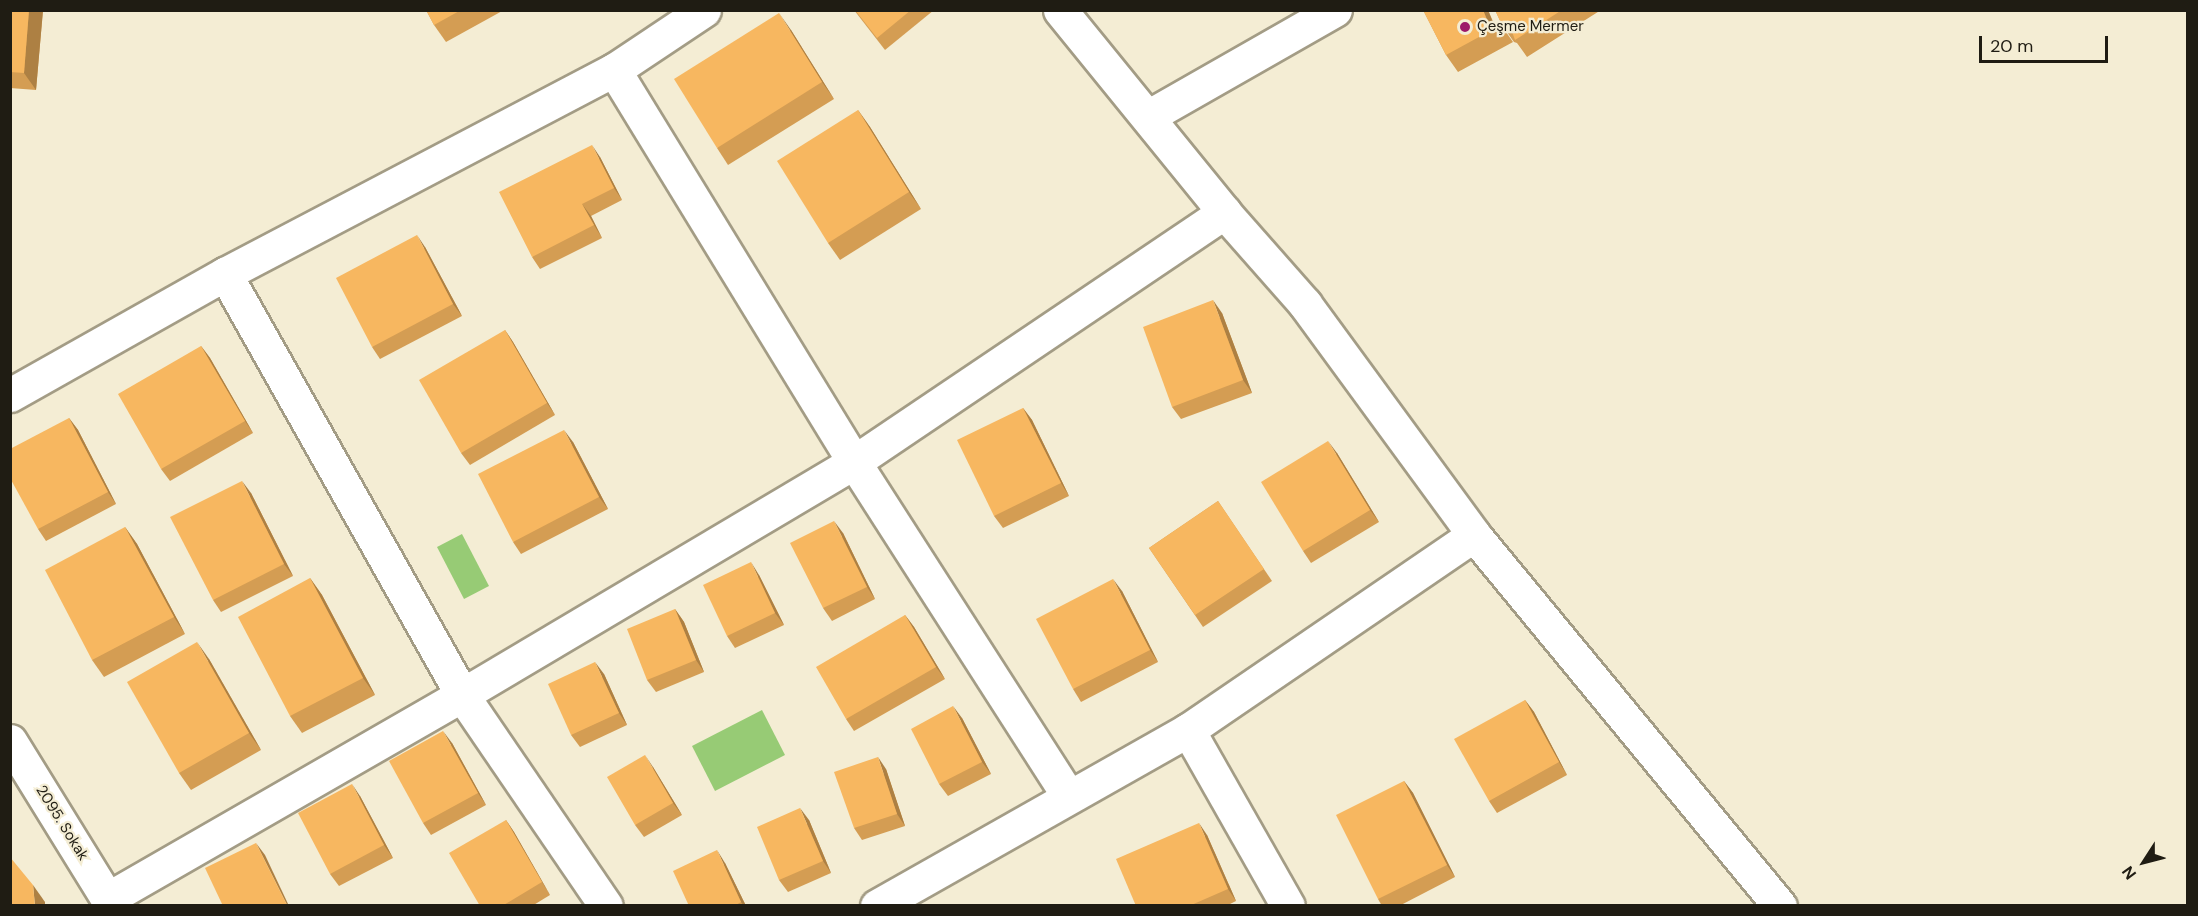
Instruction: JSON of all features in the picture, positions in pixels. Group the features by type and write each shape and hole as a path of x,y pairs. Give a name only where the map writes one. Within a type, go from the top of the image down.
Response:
{"street":[{"path":"10,395 225,274 614,70 704,10"},
{"path":"1060,10 1149,116 1224,212 1347,357 1474,535 1780,906"},
{"path":"1149,116 1335,10"},
{"path":"614,70 854,462 1068,795"},
{"path":"110,902 854,462 1224,212"},
{"path":"225,274 462,695 606,906"},
{"path":"880,905 1068,795 1188,730 1474,535"},
{"path":"1188,730 1288,906"},
{"name":"2095. Sokak","path":"10,741 110,902"}],"shaded area":[{"path":"462,534 489,586 464,599 437,547"},
{"path":"762,710 785,755 715,791 692,746"}],"building":[{"path":"10,10 29,10 24,73 10,72"},
{"path":"426,10 461,10 434,25"},
{"path":"855,10 911,10 877,38"},
{"path":"1423,10 1483,10 1490,27 1501,25 1446,55"},
{"path":"1495,10 1562,10 1515,40 1511,29 1502,25"},
{"path":"779,13 822,82 717,148 674,79"},
{"path":"858,110 909,192 828,243 777,161"},
{"path":"592,145 614,188 582,204 594,225 532,257 499,192"},
{"path":"417,235 453,304 372,347 336,278"},
{"path":"1213,300 1243,380 1172,407 1143,327"},
{"path":"505,330 547,403 461,453 419,380"},
{"path":"201,346 245,421 161,469 118,394"},
{"path":"1023,408 1061,483 994,516 957,440"},
{"path":"69,418 108,492 38,529 10,478 10,449"},
{"path":"564,430 599,497 513,542 478,474"},
{"path":"1328,441 1370,510 1303,551 1261,482"},
{"path":"242,481 284,564 213,600 170,517"},
{"path":"1218,501 1264,569 1195,615 1149,548"},
{"path":"834,521 867,587 823,608 790,543"},
{"path":"125,527 174,617 92,660 45,570"},
{"path":"751,562 775,613 727,636 703,585"},
{"path":"310,578 363,678 290,716 238,617"},
{"path":"1113,579 1150,650 1073,689 1036,619"},
{"path":"675,609 696,660 647,680 627,629"},
{"path":"905,615 936,667 846,719 816,667"},
{"path":"197,642 249,733 179,773 127,682"},
{"path":"595,662 619,713 571,735 548,684"},
{"path":"1525,700 1559,762 1489,801 1454,739"},
{"path":"953,706 982,762 939,784 911,729"},
{"path":"443,731 478,793 423,823 389,761"},
{"path":"645,755 673,803 635,825 607,777"},
{"path":"878,757 897,814 854,828 834,772"},
{"path":"1404,781 1447,865 1378,899 1336,815"},
{"path":"352,784 384,845 330,874 298,813"},
{"path":"800,808 823,861 779,880 757,827"},
{"path":"506,820 542,882 502,906 480,906 449,853"},
{"path":"1199,823 1228,889 1189,906 1136,906 1116,859"},
{"path":"256,843 287,905 223,906 205,868"},
{"path":"717,850 741,902 734,906 689,906 673,871"},
{"path":"10,857 33,885 35,906 10,906"}],"place":[{"name":"Çeşme Mermer","path":"1465,27"}]}
